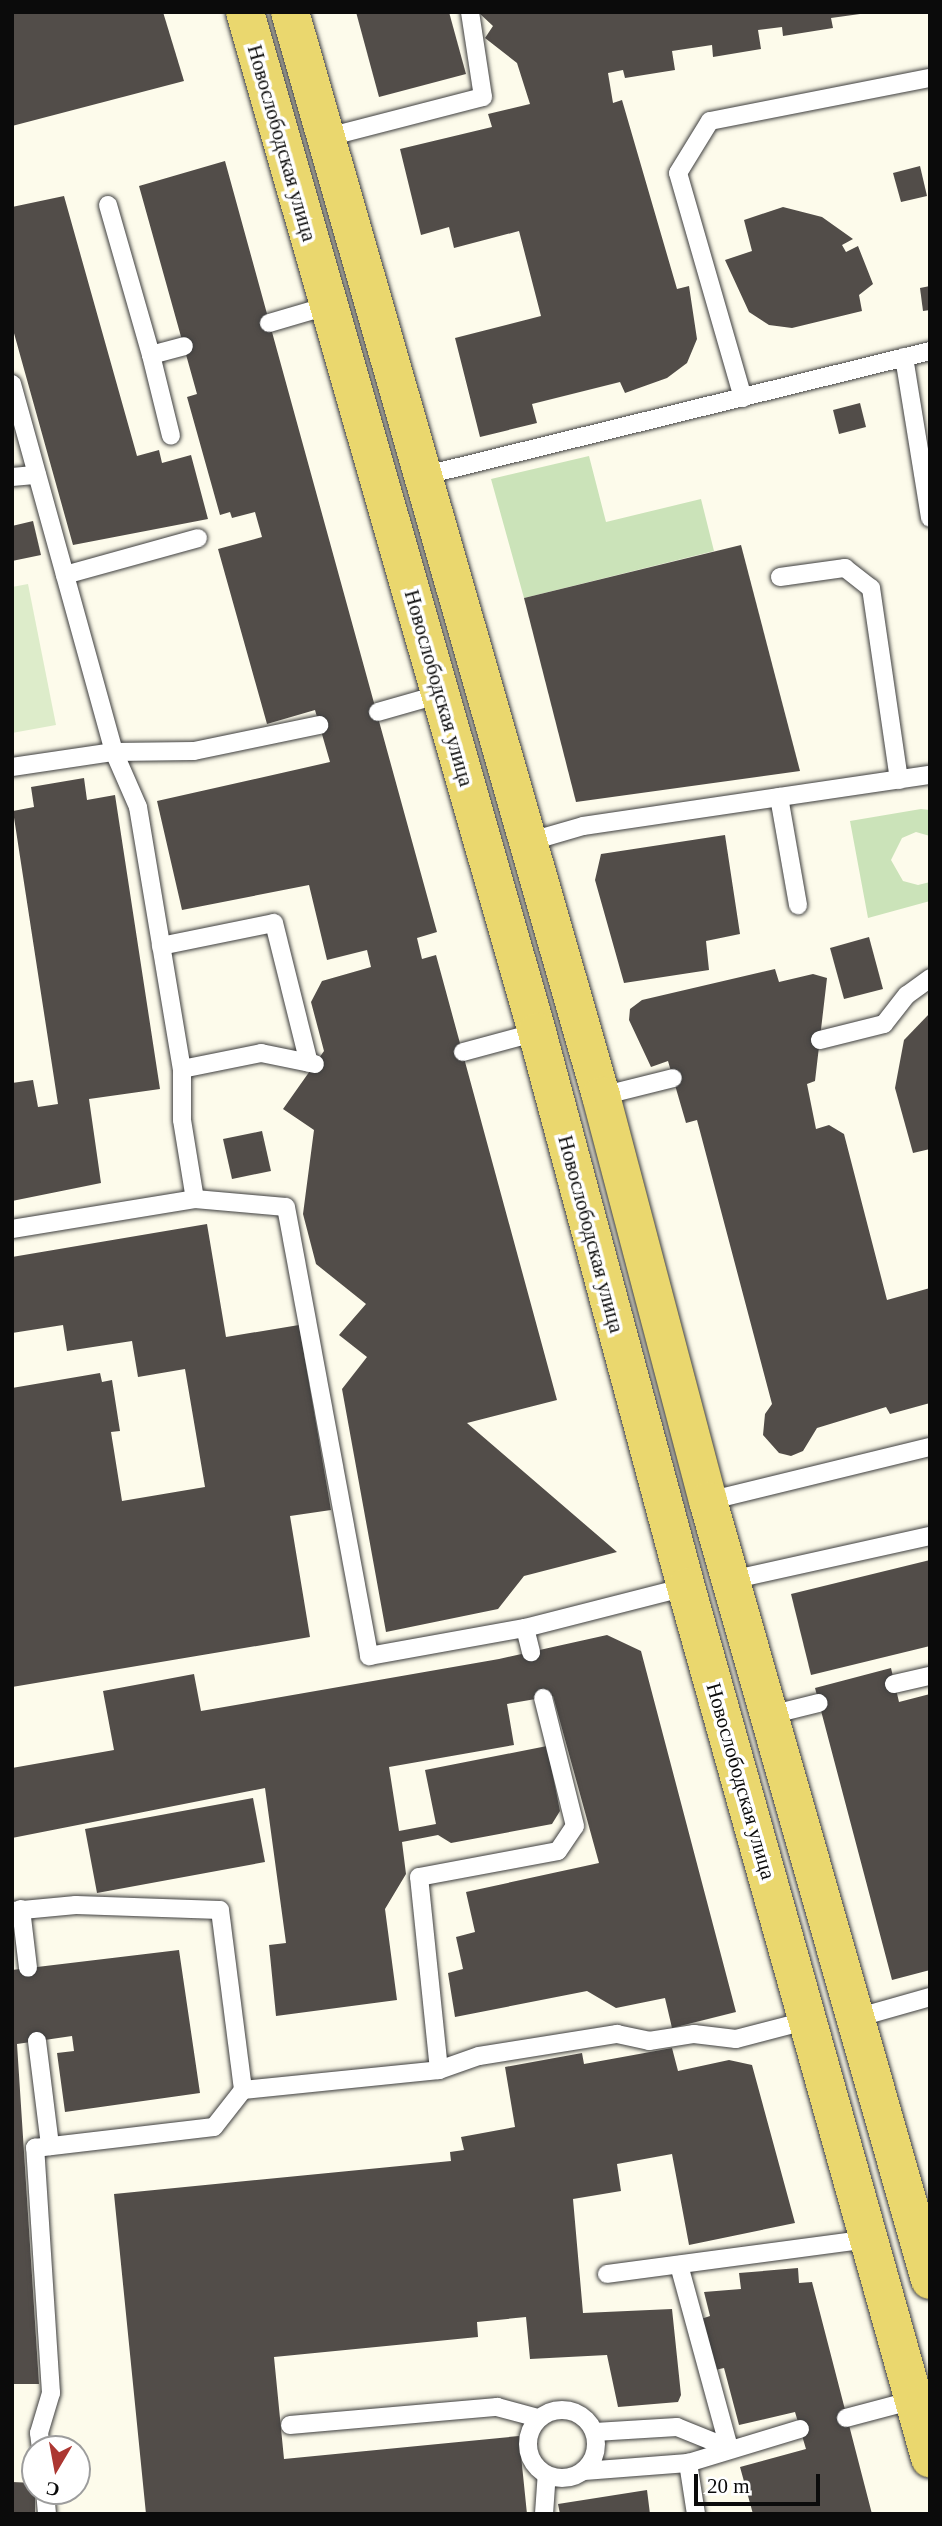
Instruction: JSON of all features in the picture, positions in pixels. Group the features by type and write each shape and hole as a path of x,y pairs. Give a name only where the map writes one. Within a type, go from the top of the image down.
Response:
{"main road":[{"name":"Новослободская улица","path":"245,12 537,1032 686,1587 930,2458"},
{"name":"Новослободская улица","path":"290,12 601,1096 708,1502 930,2280"}],"lane":[{"path":"324,138 483,97 470,12"},
{"path":"743,398 678,173 710,121 930,78"},
{"path":"108,205 171,436"},
{"path":"270,323 327,306"},
{"path":"151,355 184,346"},
{"path":"422,476 930,351"},
{"path":"904,358 930,518"},
{"path":"12,384 114,752 138,807 182,1069 182,1120 195,1199"},
{"path":"12,477 37,475"},
{"path":"65,575 198,538"},
{"path":"780,577 845,568 871,588 899,780"},
{"path":"378,712 441,694"},
{"path":"12,767 114,752 194,751 319,725"},
{"path":"528,842 583,826 930,775"},
{"path":"779,797 798,905"},
{"path":"161,946 274,923 312,1063 261,1053 182,1069"},
{"path":"820,1040 884,1024 907,995 930,978"},
{"path":"463,1052 537,1032"},
{"path":"601,1096 673,1078"},
{"path":"12,1229 195,1199 286,1207 369,1656 525,1628 686,1587"},
{"path":"708,1502 930,1447"},
{"path":"731,1580 930,1536"},
{"path":"525,1628 531,1652"},
{"path":"894,1684 930,1675"},
{"path":"439,2070 419,1877 558,1851 575,1826 542,1698"},
{"path":"770,1716 819,1703"},
{"path":"28,1968 17,1910 76,1905 220,1910 243,2090 214,2127 35,2148 51,2393 39,2435"},
{"path":"856,2018 930,1997"},
{"path":"243,2090 439,2070 479,2056 617,2034 649,2041 694,2034 736,2039 809,2020"},
{"path":"37,2041 50,2146"},
{"path":"607,2274 869,2239"},
{"path":"679,2265 729,2448"},
{"path":"846,2418 914,2400"},
{"path":"290,2425 497,2407 538,2418"},
{"path":"584,2470 595,2453 594,2432 577,2412 550,2411 538,2418 527,2442 536,2467 547,2475 572,2477 584,2470 688,2463 729,2448 800,2430"},
{"path":"594,2432 677,2427 729,2448"},
{"path":"688,2463 696,2514"},
{"path":"544,2514 547,2475"}],"green space":[{"path":"589,456 606,522 701,499 714,551 524,598 491,479"},
{"path":"28,584 56,725 12,733 12,587"},
{"path":"921,809 930,810 930,836 916,832 902,838 891,860 903,881 918,885 930,882 930,901 868,918 850,821"}],"building":[{"path":"12,12 163,12 184,81 12,126"},
{"path":"356,12 449,12 466,74 379,97"},
{"path":"478,12 860,14 831,18 833,28 783,36 782,27 758,30 761,49 713,57 712,45 672,51 675,70 625,78 623,70 608,73 613,103 622,100 677,289 689,286 697,339 687,363 667,378 625,393 620,382 532,404 537,423 480,437 455,338 541,316 519,231 454,248 449,227 421,235 400,149 492,127 488,114 530,104 517,63 485,38 493,26"},
{"path":"225,161 437,932 417,938 422,959 436,955 557,1400 467,1423 617,1552 524,1576 498,1609 386,1632 342,1389 367,1357 339,1335 366,1304 316,1264 303,1214 314,1130 283,1109 324,1051 311,1002 322,981 371,967 367,950 327,960 309,885 182,910 157,801 330,762 315,710 267,724 218,549 262,537 255,512 232,518 230,512 220,515 187,397 197,394 139,186"},
{"path":"920,166 927,196 901,202 893,173"},
{"path":"64,196 137,456 159,450 162,463 191,455 208,519 73,545 12,326 12,207"},
{"path":"783,207 822,217 853,239 842,245 846,252 858,246 873,284 859,295 862,311 792,328 769,325 749,312 725,260 752,251 744,220"},
{"path":"930,286 930,310 923,311 920,288"},
{"path":"860,403 866,427 839,434 833,410"},
{"path":"33,521 41,555 12,561 12,526"},
{"path":"741,545 800,771 576,802 524,598"},
{"path":"84,778 87,800 115,795 160,1089 89,1099 101,1183 12,1201 12,1083 33,1080 38,1107 58,1104 13,811 34,807 31,787"},
{"path":"725,835 740,934 706,941 709,970 624,983 595,880 601,854"},
{"path":"869,937 883,989 844,999 830,948"},
{"path":"775,969 779,982 813,974 827,978 815,1081 807,1084 816,1129 829,1125 844,1134 887,1300 930,1288 930,1403 890,1414 886,1407 817,1428 803,1451 791,1456 779,1453 763,1435 765,1414 772,1404 697,1120 686,1123 668,1061 651,1067 629,1020 630,1009 642,1000"},
{"path":"930,1013 930,1149 913,1153 895,1088 904,1040"},
{"path":"262,1131 271,1171 232,1179 223,1139"},
{"path":"207,1224 226,1337 299,1325 331,1510 290,1516 310,1637 12,1687 12,1388 100,1373 102,1382 112,1380 120,1431 111,1432 122,1501 205,1487 185,1369 138,1377 132,1341 67,1351 63,1325 12,1333 12,1257"},
{"path":"930,1560 930,1646 811,1675 791,1594"},
{"path":"607,1635 641,1651 736,2012 672,2028 665,1998 616,2008 587,1991 455,2017 448,1973 463,1969 456,1937 475,1932 466,1892 599,1863 553,1696 507,1704 514,1745 389,1767 399,1831 436,1824 425,1770 547,1746 560,1811 552,1824 451,1843 438,1835 402,1842 406,1874 385,1909 397,2000 276,2016 269,1945 286,1943 265,1788 12,1838 12,1768 114,1750 103,1691 194,1674 201,1711 499,1659"},
{"path":"891,1668 899,1702 930,1694 930,1970 892,1980 815,1688"},
{"path":"253,1798 265,1862 97,1893 85,1829"},
{"path":"179,1950 200,2093 65,2112 57,2053 74,2051 72,2036 17,2044 39,2384 12,2384 12,1970"},
{"path":"672,2048 678,2071 729,2060 752,2065 795,2223 689,2245 672,2154 617,2164 621,2191 573,2199 583,2313 672,2309 681,2395 678,2402 618,2407 607,2355 530,2359 526,2317 477,2322 478,2337 274,2357 284,2459 519,2436 527,2514 146,2514 114,2194 451,2161 450,2152 464,2150 461,2137 515,2127 505,2067 582,2053 584,2064"},
{"path":"798,2268 799,2283 812,2282 872,2514 753,2514 740,2467 806,2449 795,2412 739,2425 724,2368 715,2370 701,2319 710,2316 704,2292 741,2289 739,2273"},
{"path":"12,2482 21,2482 21,2505 35,2505 35,2512 12,2512"},
{"path":"647,2490 650,2514 560,2514 558,2504"}]}
